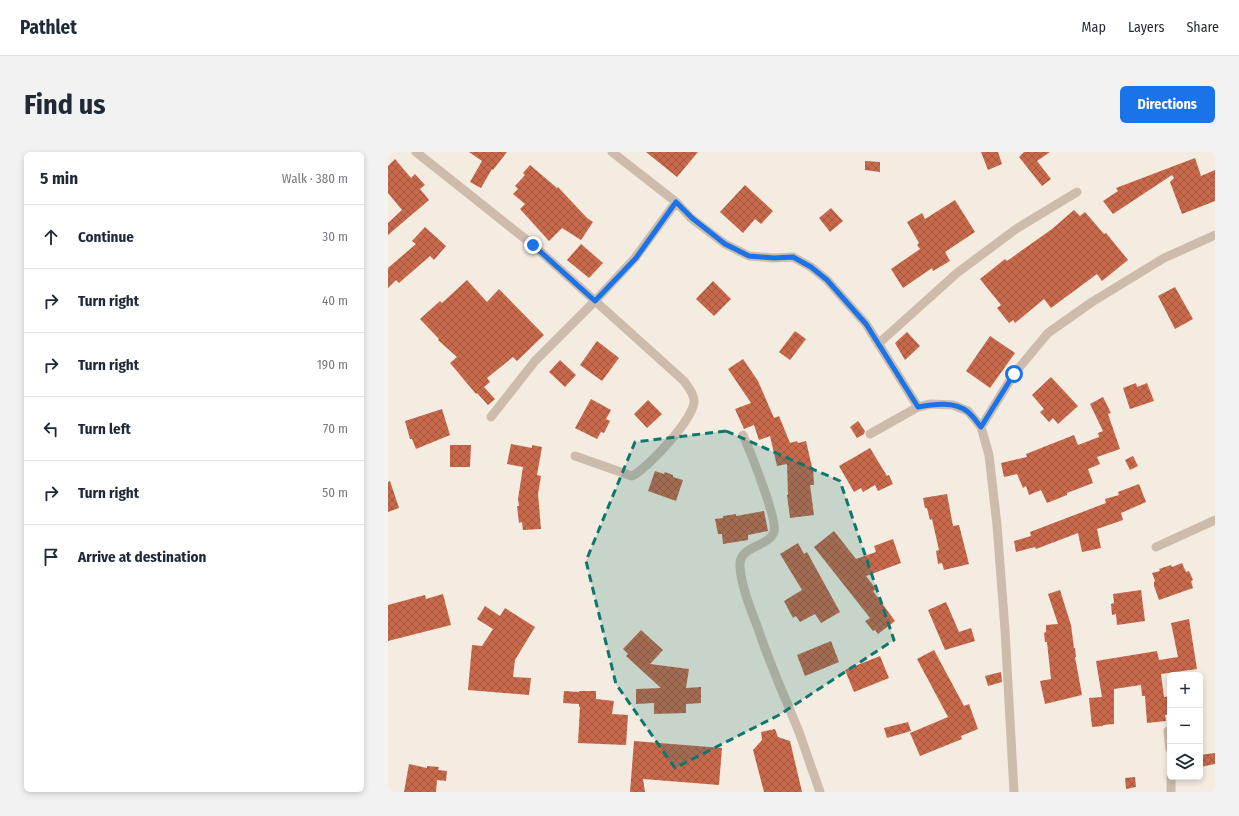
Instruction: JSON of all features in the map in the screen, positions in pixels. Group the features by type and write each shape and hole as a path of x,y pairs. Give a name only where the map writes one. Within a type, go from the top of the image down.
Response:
{"street":[{"path":"416,152 533,245 684,381 690,390 694,401 690,414 676,434 639,473 632,476 575,456"},
{"path":"612,152 676,202 692,218 725,244 749,256 774,258 793,257 811,267 827,280 866,324 918,407"},
{"path":"878,344 957,273 1016,229 1077,192"},
{"path":"491,417 535,361 636,258 676,202"},
{"path":"981,427 1014,374 1048,333 1092,302 1164,258 1215,235"},
{"path":"870,434 918,407 931,404 954,405 968,411 981,427 989,455 997,525 1005,630 1014,792"},
{"path":"744,435 763,484 774,524 774,532 767,540 745,553 741,559 740,567 744,588 768,657 799,733 820,792"},
{"path":"1156,547 1215,520"},
{"path":"1171,780 1172,792"}],"highlighted area":[{"path":"726,431 840,481 894,640 779,715 675,768 616,684 586,561 635,442"}],"building":[{"path":"469,152 507,152 493,170 492,169 481,188 470,182 482,161"},
{"path":"646,152 698,152 677,177"},
{"path":"981,152 998,152 1002,164 988,170"},
{"path":"1024,152 1050,152 1037,161 1051,179 1042,186 1019,157"},
{"path":"1195,158 1201,176 1215,170 1215,201 1182,214 1170,182 1174,178 1172,175 1113,214 1103,201 1118,191 1116,188"},
{"path":"395,159 411,178 415,174 425,185 420,189 429,200 388,235 388,223 402,210 388,193 388,166"},
{"path":"865,161 880,162 880,172 865,170"},
{"path":"530,165 557,188 558,187 587,218 593,222 581,240 562,228 549,241 520,209 525,204 513,194 518,189 515,186 525,175 523,173"},
{"path":"745,185 773,211 761,224 755,219 743,233 720,212"},
{"path":"955,200 975,232 945,252 950,261 933,271 932,268 903,288 891,269 920,249 917,245 919,243 907,222 922,213 925,219"},
{"path":"831,208 843,221 830,232 819,218"},
{"path":"1074,210 1080,216 1085,212 1104,234 1106,233 1128,260 1102,281 1097,274 1051,308 1044,299 1015,323 1013,320 1009,323 997,308 1001,305 980,279 1005,259 1007,261 1052,229"},
{"path":"425,227 446,246 434,260 430,256 399,283 396,280 388,288 388,268 416,244 412,241"},
{"path":"581,244 603,263 589,278 567,260"},
{"path":"467,280 487,302 499,289 544,335 517,361 513,357 487,378 490,382 484,387 495,399 488,405 477,393 476,394 450,363 457,357 438,340 439,339 420,319 440,301 442,303"},
{"path":"713,281 731,299 714,316 696,299"},
{"path":"1175,287 1193,319 1175,329 1158,296"},
{"path":"795,331 806,339 790,360 779,352"},
{"path":"907,332 920,346 905,360 895,343"},
{"path":"990,336 1015,353 990,388 966,371"},
{"path":"597,341 619,358 602,381 580,365"},
{"path":"743,359 758,381 774,418 779,416 790,443 806,441 813,467 814,485 810,485 814,515 790,518 787,495 787,464 777,466 770,436 759,440 754,425 744,429 735,409 751,403 728,369"},
{"path":"560,360 576,375 565,387 549,372"},
{"path":"1051,377 1078,406 1058,424 1053,418 1049,422 1040,412 1044,409 1032,395"},
{"path":"1136,383 1137,387 1147,383 1154,401 1130,409 1123,388"},
{"path":"1103,397 1111,413 1108,414 1120,449 1097,457 1100,464 1088,469 1093,483 1047,503 1041,490 1029,495 1026,486 1023,488 1017,474 1004,477 1001,463 1027,457 1026,454 1074,435 1078,445 1099,437 1098,433 1103,431 1090,404"},
{"path":"591,399 611,410 606,419 610,421 604,433 601,432 597,439 575,428"},
{"path":"648,400 662,414 647,428 634,414"},
{"path":"442,409 450,435 416,449 412,439 410,439 405,421"},
{"path":"858,421 865,431 864,434 857,438 850,427"},
{"path":"511,444 532,448 532,445 542,447 537,475 541,476 538,494 541,529 523,530 522,522 519,523 517,506 519,506 518,499 523,467 507,464"},
{"path":"450,445 471,445 470,467 450,467"},
{"path":"870,448 887,476 889,475 893,484 878,491 875,485 863,492 861,488 854,492 839,466"},
{"path":"1133,456 1138,466 1130,470 1125,460"},
{"path":"655,471 664,474 665,472 673,475 673,477 683,480 676,501 648,491"},
{"path":"390,481 399,508 388,512 388,482"},
{"path":"1139,484 1146,502 1121,513 1123,520 1097,529 1101,548 1082,552 1078,533 1036,549 1035,547 1016,552 1014,541 1031,536 1030,532 1106,503 1105,499 1119,495 1118,492"},
{"path":"947,494 953,526 959,525 969,564 944,570 942,563 938,564 936,551 939,550 932,519 930,520 923,498"},
{"path":"764,511 768,531 748,535 748,540 723,544 722,534 718,534 715,519 723,518 723,516 736,514 736,516"},
{"path":"834,531 856,559 876,552 874,546 893,539 901,563 866,576 876,589 873,591 895,621 878,634 875,630 873,631 865,621 870,618 814,547"},
{"path":"798,543 804,554 807,552 840,612 821,623 815,614 800,622 796,616 793,618 784,601 802,590 780,554"},
{"path":"1182,563 1186,572 1189,571 1193,580 1191,581 1193,588 1159,600 1154,586 1155,581 1152,573 1160,571 1159,569 1171,565 1172,567"},
{"path":"1060,590 1071,625 1082,695 1045,704 1040,681 1051,679 1047,642 1045,642 1044,633 1046,632 1046,625 1058,624 1048,594"},
{"path":"1141,590 1145,621 1117,625 1116,614 1112,615 1111,604 1114,603 1113,594"},
{"path":"443,594 451,625 388,641 388,605 425,595 426,599"},
{"path":"946,602 959,632 971,628 975,641 945,650 928,610"},
{"path":"485,606 500,616 505,608 535,627 515,660 513,677 531,678 529,695 468,690 472,645 482,646 493,629 477,619"},
{"path":"1189,619 1197,669 1161,674 1164,697 1167,696 1167,715 1165,715 1166,721 1147,723 1145,696 1142,696 1141,685 1114,689 1114,724 1092,727 1089,698 1102,697 1096,661 1157,651 1159,660 1178,657 1171,623"},
{"path":"641,630 663,650 650,664 689,669 686,688 701,687 701,703 686,704 686,713 654,714 654,703 636,704 636,689 661,688 626,656 628,654 623,649"},
{"path":"831,641 839,662 805,676 797,655"},
{"path":"934,650 964,706 969,704 978,729 961,736 962,739 920,756 910,733 948,717 917,659"},
{"path":"880,656 889,678 854,692 845,670"},
{"path":"1001,672 1002,682 988,686 985,676"},
{"path":"564,691 596,691 596,699 614,701 612,714 628,715 626,745 578,743 580,707 579,704 563,703"},
{"path":"908,722 911,731 887,738 884,728"},
{"path":"775,729 778,737 790,741 802,792 764,792 753,750 762,740 761,732"},
{"path":"634,741 722,748 719,785 643,779 645,792 630,792"},
{"path":"1215,753 1215,764 1203,766 1203,755"},
{"path":"409,764 427,768 427,766 439,767 438,770 447,771 446,781 437,780 436,792 404,792"},
{"path":"1135,777 1136,787 1126,789 1125,778"}],"route":[{"path":"533,245 595,301 636,258 676,202 692,218 725,244 749,256 774,258 793,257 811,267 827,280 866,324 918,407 931,404 954,405 968,411 981,427 1014,374"}]}
